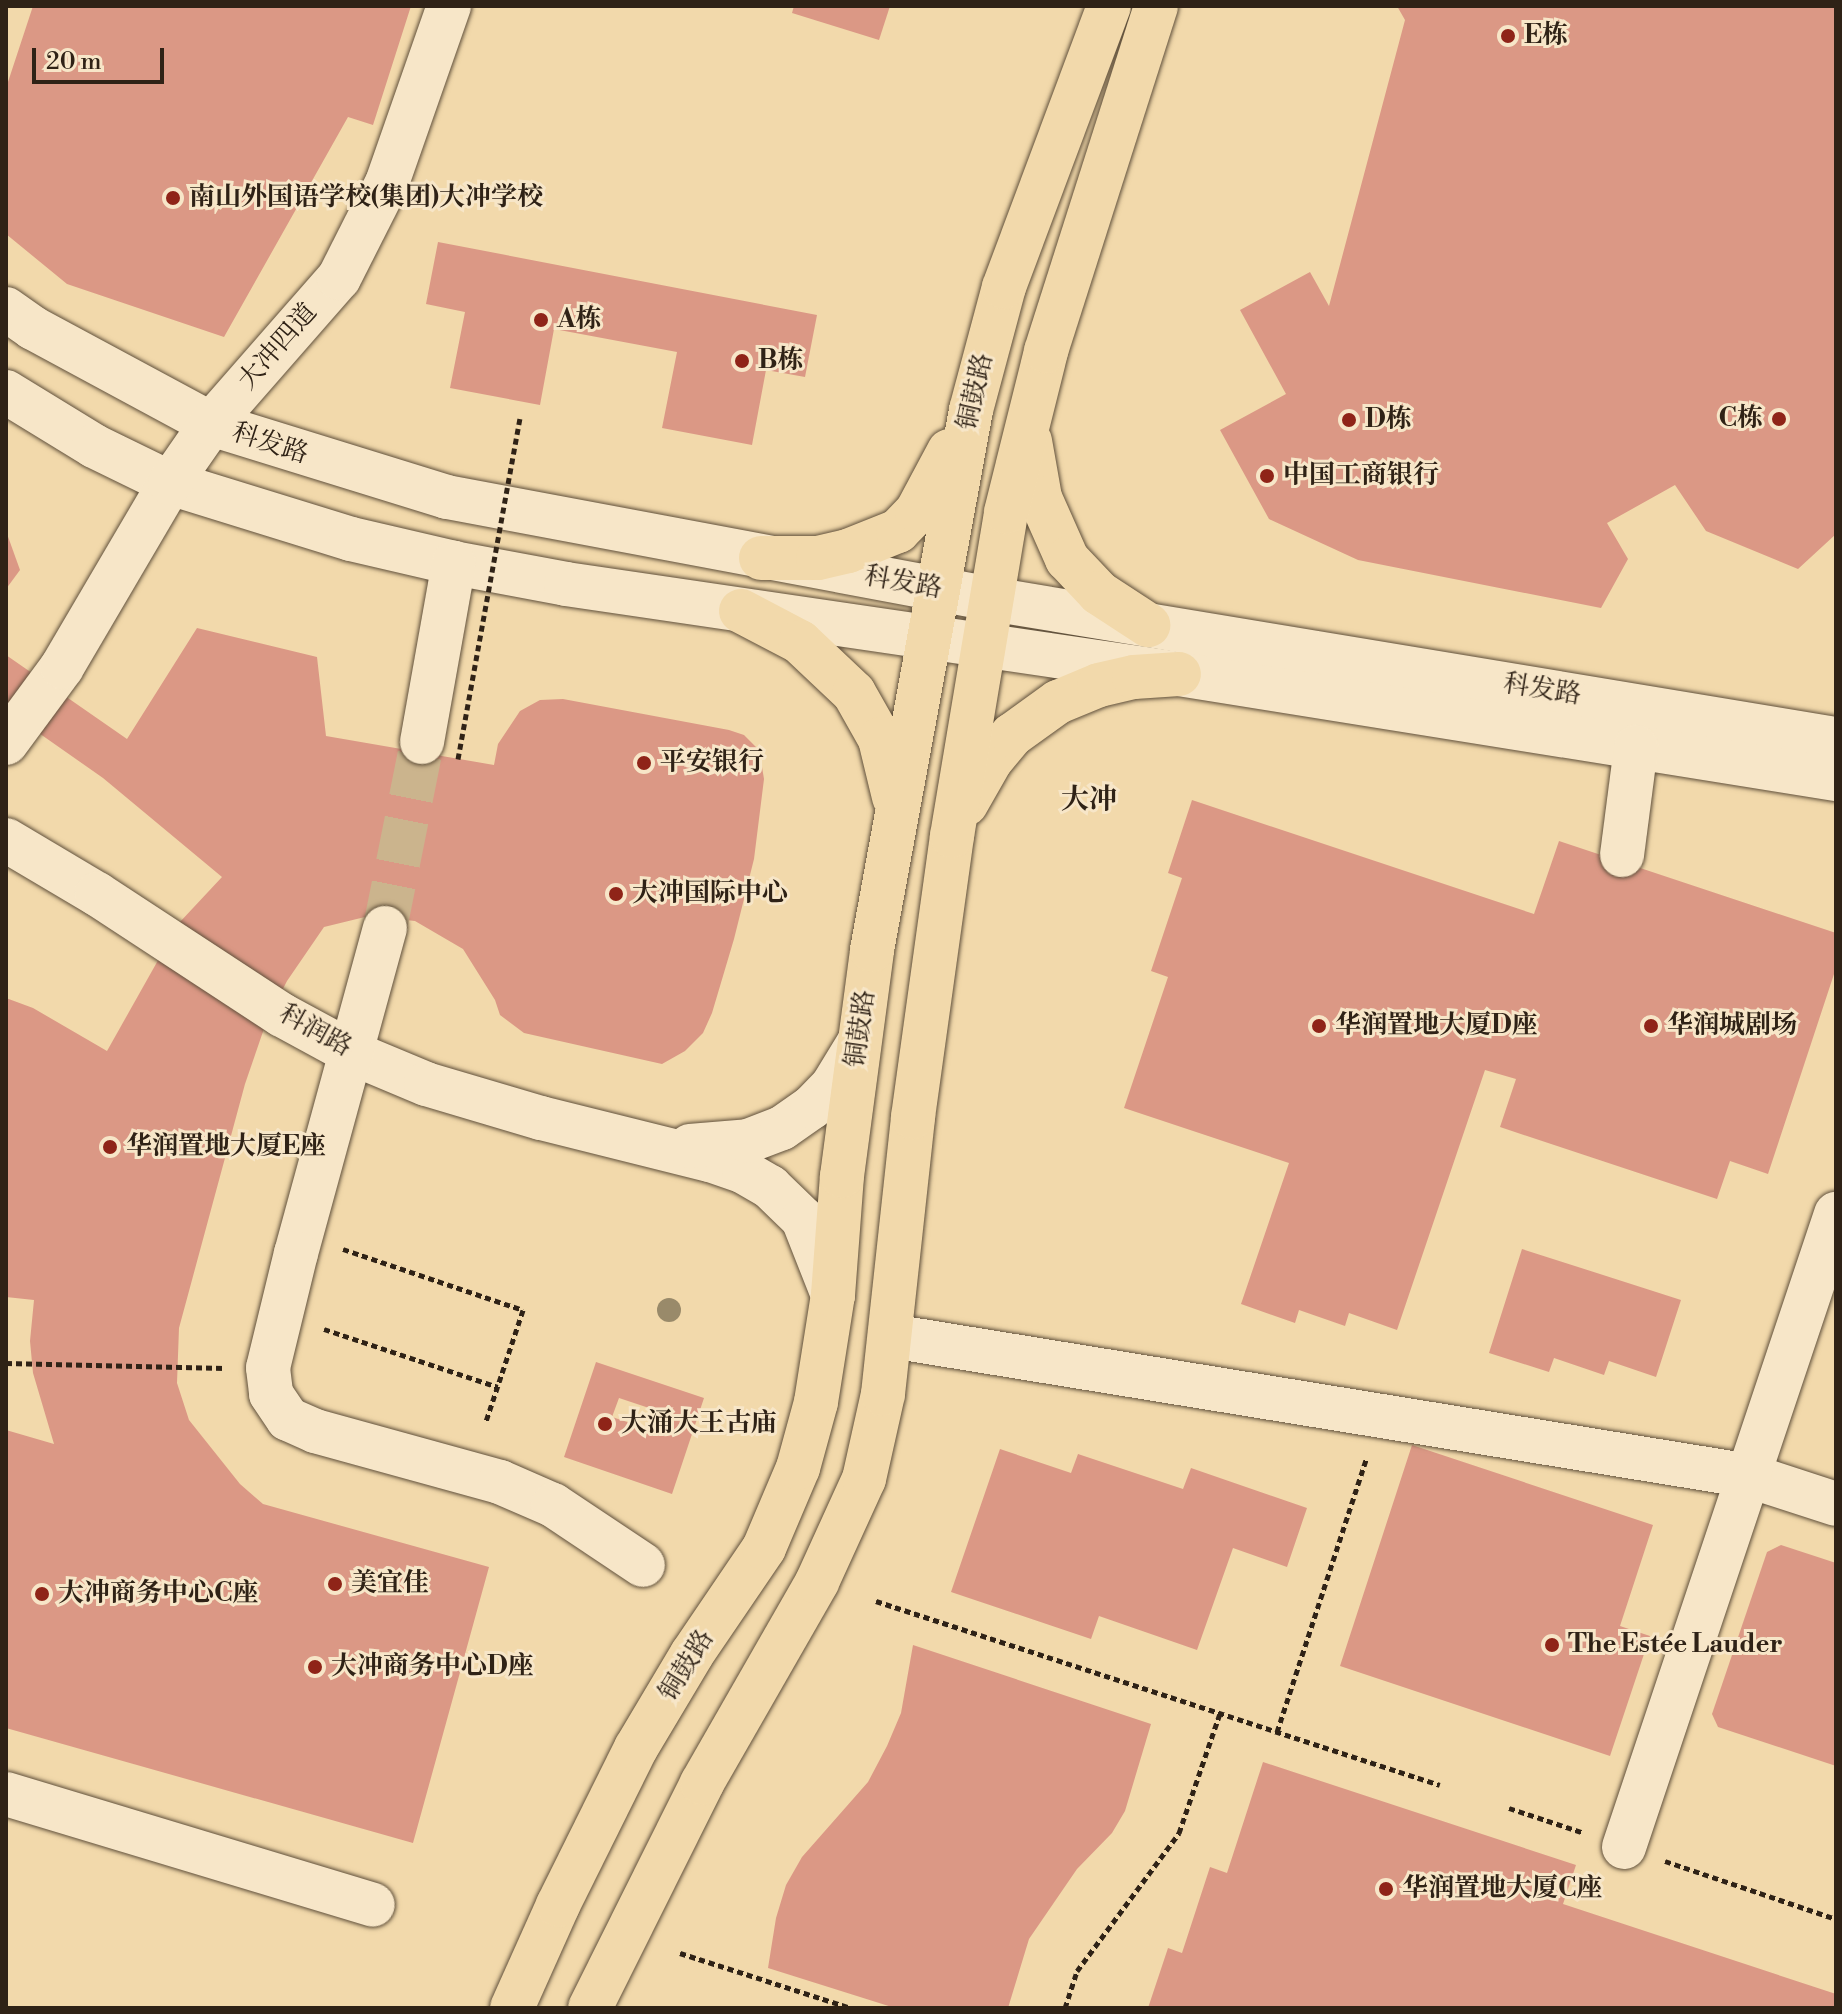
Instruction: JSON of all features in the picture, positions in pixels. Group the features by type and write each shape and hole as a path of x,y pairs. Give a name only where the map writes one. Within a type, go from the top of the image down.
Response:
{"main road":[{"name":"铜鼓路","path":"512,2008 558,1905 636,1748 692,1654 764,1548 781,1512 816,1402 833,1295 842,1176 858,1044 927,638 971,410 1012,261 1109,6"},
{"path":"590,2008 638,1907 743,1708 817,1582 852,1511 873,1443 891,1336 913,1117 952,836 1006,512 1029,415 1156,6"},
{"path":"761,558 818,558 848,551 898,531 917,511 971,410"},
{"path":"1029,415 1032,463 1040,498 1067,559 1099,593 1148,625"},
{"path":"741,611 800,642 854,693 880,739 890,770 896,815"},
{"path":"952,836 991,760 1032,718 1058,702 1099,685 1134,677 1179,674"},
{"path":"488,2008 558,1905"},
{"path":"610,2008 638,1907"}],"street":[{"name":"大冲四道","path":"6,743 83,634 170,483 211,424 339,278 387,183 449,6"},
{"name":"科发路","path":"6,309 33,328 211,424 447,497 991,599 1836,739"},
{"name":"科发路","path":"6,392 94,446 170,483 351,539 454,563 741,611 1179,674 1836,779"},
{"path":"440,751 454,563"},
{"path":"1622,855 1636,747"},
{"name":"科润路","path":"6,840 97,894 282,1015 352,1053 441,1088 744,1172 789,1202 803,1219 833,1295"},
{"path":"385,928 281,1314 268,1368 271,1394 288,1419 315,1431 500,1482 553,1505 643,1565"},
{"path":"659,1147 748,1141 782,1128 812,1107 833,1085 858,1044"},
{"path":"1624,1847 1836,1214"},
{"path":"891,1336 1750,1476 1836,1504"},
{"path":"6,1794 373,1905"}],"path":[{"path":"440,751 520,418"},
{"path":"301,1235 523,1310 486,1421"},
{"path":"281,1314 498,1387"},
{"path":"6,1363 268,1368"},
{"path":"1277,1732 1380,1418"},
{"path":"876,1601 1440,1785"},
{"path":"1065,2008 1077,1971 1179,1833 1220,1713"},
{"path":"1509,1808 1836,1919"},
{"path":"680,1953 851,2008"}],"building":[{"name":"南山外国语学校(集团)大冲学校","path":"33,6 411,6 373,125 348,117 224,337 67,284 6,234 6,88"},
{"path":"794,6 890,6 879,40 792,13"},
{"path":"1397,6 1836,6 1836,534 1798,569 1706,531 1675,485 1607,523 1628,559 1601,608 1358,560 1269,519 1220,430 1286,394 1240,310 1310,272 1329,306 1405,20"},
{"path":"438,242 817,315 805,377 766,370 752,445 662,428 677,352 554,329 540,405 450,388 465,312 426,304"},
{"path":"6,531 20,570 6,589"},
{"path":"197,628 317,657 326,736 494,765 498,744 520,711 540,700 563,699 729,730 744,735 756,747 761,761 764,779 754,859 734,939 712,1013 703,1033 685,1051 662,1064 524,1033 500,1015 495,1000 463,949 415,921 369,916 324,927 287,981 267,1020 245,1084 179,1328 177,1383 189,1420 240,1484 263,1504 489,1567 413,1843 6,1728 6,1430 54,1444 33,1373 30,1341 34,1300 6,1297 6,998 33,1008 107,1051 179,923 222,877 103,778 6,710 6,655 127,739"},
{"path":"1192,800 1534,914 1559,841 1836,933 1836,968 1768,1174 1730,1161 1717,1199 1500,1127 1516,1079 1485,1070 1397,1330 1349,1313 1345,1326 1299,1310 1295,1323 1241,1304 1289,1163 1124,1108 1168,977 1151,971 1182,878 1168,873"},
{"path":"1522,1249 1681,1300 1656,1377 1609,1361 1604,1375 1554,1358 1549,1372 1489,1353"},
{"name":"大涌大王古庙","path":"596,1362 704,1398 672,1494 564,1457","holes":["619,1398 661,1412 655,1431 612,1417"]},
{"path":"1412,1445 1653,1525 1620,1626 1650,1636 1610,1756 1340,1666"},
{"path":"1000,1449 1071,1473 1078,1454 1183,1489 1191,1468 1307,1508 1287,1567 1233,1548 1197,1650 1099,1616 1091,1639 951,1592"},
{"path":"1781,1545 1836,1563 1836,1766 1718,1727 1712,1714 1767,1552"},
{"path":"913,1645 1151,1724 1125,1811 1112,1833 1077,1869 1029,1939 1008,2008 895,2008 768,1968 776,1918 786,1885 802,1857 868,1782 887,1746 901,1713"},
{"name":"华润置地大厦C座","path":"1263,1762 1576,1865 1563,1904 1836,1994 1836,2008 1148,2008 1168,1948 1182,1953 1210,1867 1227,1873"}],"tunnel":[{"path":"385,928 422,742"}],"place":[{"name":"E栋","path":"1508,36"},
{"name":"南山外国语学校(集团)大冲学校","path":"173,198"},
{"name":"A栋","path":"541,320"},
{"name":"B栋","path":"742,361"},
{"name":"C栋","path":"1779,419"},
{"name":"D栋","path":"1349,420"},
{"name":"中国工商银行","path":"1267,476"},
{"name":"平安银行","path":"644,763"},
{"name":"大冲国际中心","path":"616,894"},
{"name":"华润置地大厦D座","path":"1319,1026"},
{"name":"华润城剧场","path":"1651,1026"},
{"name":"华润置地大厦E座","path":"110,1147"},
{"name":"大涌大王古庙","path":"605,1424"},
{"name":"美宜佳","path":"335,1584"},
{"name":"大冲商务中心C座","path":"42,1594"},
{"name":"The Estée Lauder","path":"1552,1645"},
{"name":"大冲商务中心D座","path":"315,1667"},
{"name":"华润置地大厦C座","path":"1386,1889"}],"district":[{"name":"大冲","path":"1089,800"}]}
